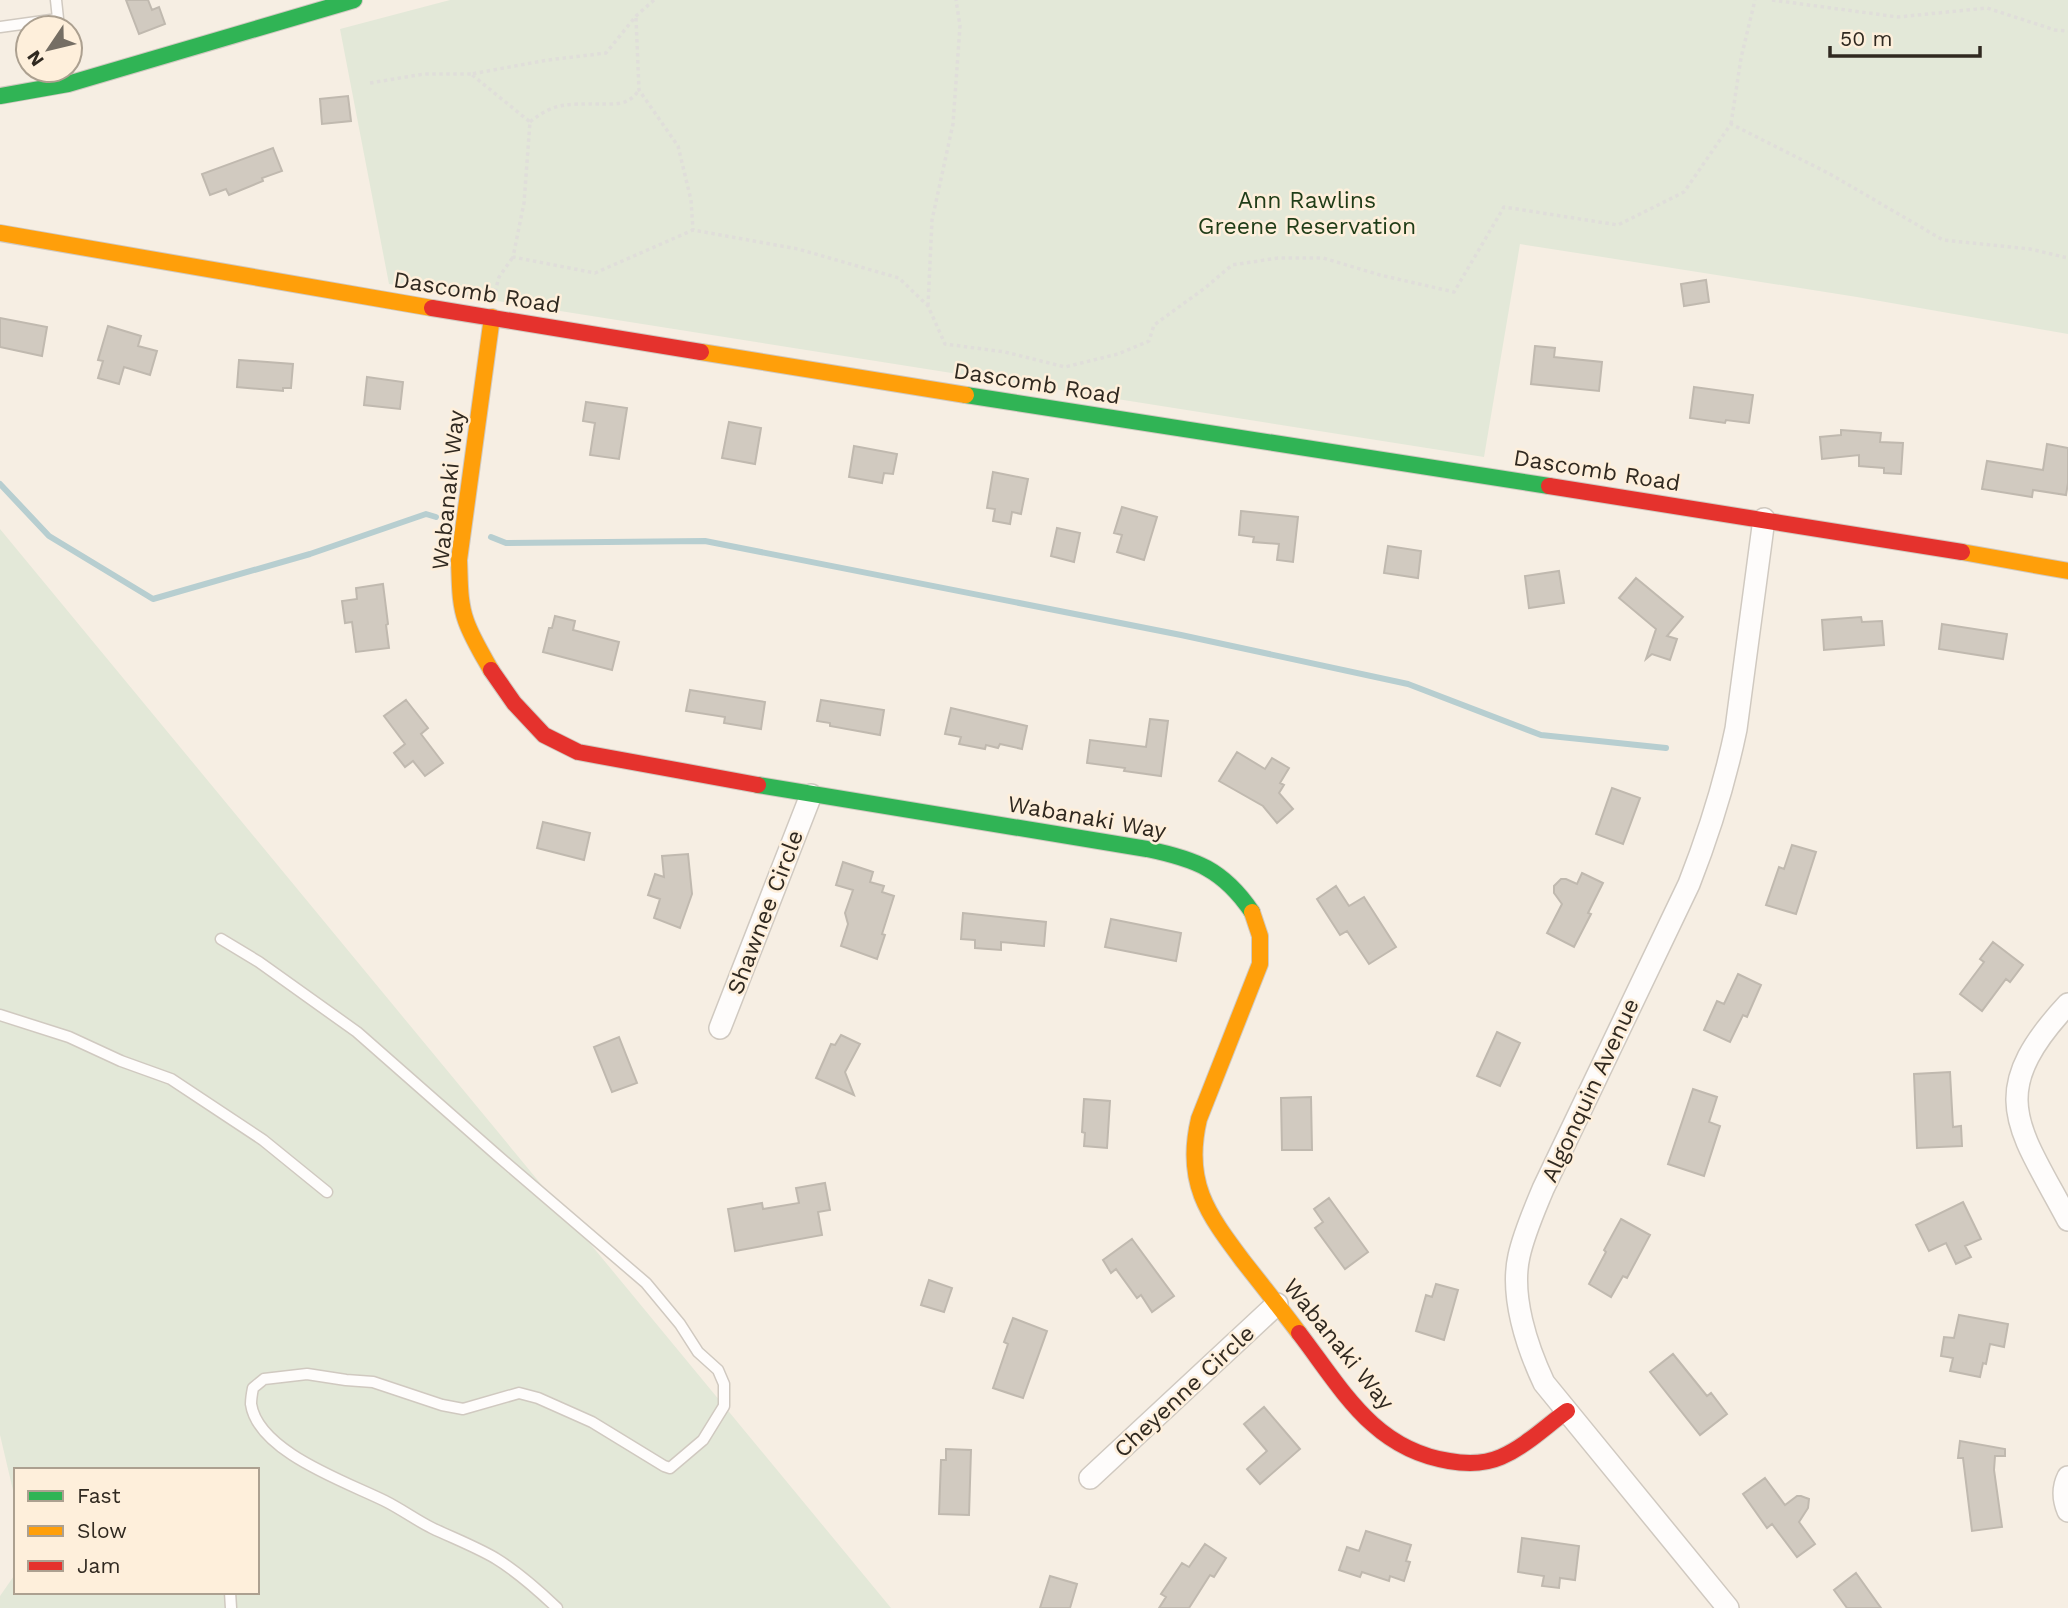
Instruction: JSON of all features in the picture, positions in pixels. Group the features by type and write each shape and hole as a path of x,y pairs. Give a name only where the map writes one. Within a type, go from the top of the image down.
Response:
{"main road":[{"path":"84,72 354,0"},
{"path":"0,96 42,84"},
{"name":"Dascomb Road","path":"0,233 1126,421 1916,543 2068,571"},
{"name":"Wabanaki Way","path":"492,317 459,560 461,597 475,642 492,673 514,703 544,735 578,752 811,795 1147,849 1191,859 1217,875 1242,899 1256,920 1261,940 1260,964 1193,1140 1192,1158 1199,1192 1210,1216 1359,1410 1390,1439 1413,1451 1441,1460 1466,1463 1492,1460 1513,1451 1567,1410"}],"street":[{"name":"Algonquin Avenue","path":"1728,1608 1544,1383 1531,1356 1521,1316 1518,1259 1543,1189 1689,884 1706,841 1736,729 1764,519"},
{"name":"Shawnee Circle","path":"720,1028 811,795"},
{"path":"2068,1004 2026,1060 2017,1089 2016,1105 2026,1142 2068,1220"},
{"name":"Cheyenne Circle","path":"1090,1478 1277,1304"},
{"path":"2068,1477 2064,1500 2068,1511"}],"lane":[{"path":"221,939 259,962 367,1040 646,1283 680,1324 698,1352 718,1370 724,1384 724,1406 703,1440 670,1468 592,1422 538,1398 519,1393 463,1409 442,1405 373,1382 307,1374 264,1379 253,1388 251,1402 254,1413 262,1428 283,1448 330,1477 494,1557 526,1578 557,1608"},
{"path":"0,1015 69,1037 121,1061 171,1079 263,1140 327,1192"}],"path":[{"path":"370,83 424,74 471,74 606,53 636,16 654,0"},
{"path":"928,306 932,220 953,124 960,26 956,0"},
{"path":"513,257 595,272 693,230 798,249 899,278 928,306 945,344 1004,352 1065,367 1118,354 1149,341 1154,324 1232,265 1278,258 1323,258 1380,275 1454,292 1504,207 1618,225 1684,192 1731,124 1741,58 1755,0"},
{"path":"1772,0 1898,17 1987,8 2054,30 2068,31"},
{"path":"636,16 639,90 678,146 691,200 693,230"},
{"path":"471,74 530,122"},
{"path":"492,317 499,277 513,257 524,203 530,122 544,111 555,107 629,101 639,90"},
{"path":"1731,124 1830,174 1943,240 2030,249 2068,258"}],"green space":[{"name":"Ann Rawlins Greene Reservation","path":"450,0 2068,0 2068,334 1857,297 1520,244 1484,457 389,284 340,29"},
{"path":"0,529 891,1608 0,1608 0,1596 14,1576 14,1594 259,1594 259,1468 14,1468 14,1494 0,1435"}],"building":[{"path":"126,0 148,0 152,10 159,7 165,24 139,34"},
{"path":"348,96 351,121 322,124 320,99"},
{"path":"273,148 282,171 229,195 226,189 210,195 202,174"},
{"path":"1706,280 1709,302 1684,306 1681,284"},
{"path":"0,318 47,327 42,356 0,347"},
{"path":"108,326 141,336 138,346 157,351 150,375 124,367 119,384 98,378 103,361 98,360"},
{"path":"1535,346 1555,348 1554,357 1602,362 1599,391 1531,384"},
{"path":"239,360 293,364 291,388 283,388 283,391 237,387"},
{"path":"367,377 403,382 400,409 364,405"},
{"path":"1694,387 1753,395 1749,423 1690,418"},
{"path":"586,402 627,408 619,459 590,455 595,423 583,421"},
{"path":"729,422 761,428 755,464 722,458"},
{"path":"1841,430 1881,433 1880,442 1903,443 1901,474 1884,473 1884,468 1859,466 1859,455 1822,459 1820,437 1841,435"},
{"path":"2047,444 2068,448 2066,495 2033,490 2032,497 1982,489 1987,461 2043,470"},
{"path":"854,446 897,454 893,474 884,473 882,483 849,477"},
{"path":"993,472 1028,479 1021,514 1012,512 1010,524 993,521 995,509 987,508"},
{"path":"1122,507 1157,517 1144,560 1117,552 1122,535 1114,533"},
{"path":"1241,511 1298,517 1293,562 1277,560 1279,544 1253,542 1254,537 1239,535"},
{"path":"1057,528 1080,533 1074,562 1051,556"},
{"path":"1388,546 1421,551 1418,578 1384,573"},
{"path":"1559,571 1564,603 1529,608 1525,576"},
{"path":"1636,578 1683,617 1667,636 1677,639 1670,660 1652,654 1646,659 1656,629 1619,598"},
{"path":"383,584 389,648 356,652 352,622 345,623 342,601 357,599 356,588"},
{"path":"555,616 575,621 573,630 619,642 612,670 543,652"},
{"path":"1861,617 1862,622 1882,621 1884,645 1824,650 1822,620"},
{"path":"1942,624 2007,634 2003,659 1939,649"},
{"path":"690,690 765,702 761,729 724,723 725,717 686,711"},
{"path":"406,700 428,728 421,734 443,763 425,776 413,761 405,767 394,753 405,744 384,716"},
{"path":"821,700 884,710 880,735 817,721"},
{"path":"951,708 1027,726 1022,749 1000,744 998,748 986,745 985,749 959,744 961,737 945,734"},
{"path":"1150,719 1168,721 1161,776 1087,763 1090,740 1146,747"},
{"path":"1237,752 1265,769 1272,758 1289,768 1280,783 1284,785 1279,793 1293,809 1277,823 1263,806 1219,781"},
{"path":"1612,788 1640,798 1623,844 1596,834"},
{"path":"543,822 590,833 584,860 537,848"},
{"path":"1792,845 1816,852 1796,914 1766,905 1779,867 1784,869"},
{"path":"688,854 692,894 680,928 654,918 660,899 648,895 655,874 664,877 662,856"},
{"path":"843,862 873,872 870,882 884,886 882,892 894,896 877,959 841,946 848,924 845,913 853,890 836,885"},
{"path":"1582,873 1603,883 1574,947 1547,933 1562,904 1554,893 1554,886 1561,879 1577,884"},
{"path":"1336,886 1349,906 1364,897 1396,947 1369,964 1347,931 1340,935 1317,899"},
{"path":"963,913 1046,922 1044,946 1001,942 1001,950 975,948 975,940 961,939"},
{"path":"1111,919 1181,933 1176,961 1105,947"},
{"path":"1993,942 2023,965 2010,982 2006,979 1982,1011 1960,994 1984,962 1980,959"},
{"path":"1738,974 1761,985 1747,1017 1743,1015 1730,1042 1704,1030 1717,1001 1724,1004"},
{"path":"1497,1032 1520,1043 1500,1086 1477,1076"},
{"path":"841,1035 860,1044 845,1072 854,1095 816,1078 831,1044 835,1045"},
{"path":"619,1037 637,1083 612,1092 594,1047"},
{"path":"1950,1072 1953,1127 1961,1126 1962,1146 1917,1148 1914,1074"},
{"path":"1693,1089 1717,1097 1709,1122 1720,1126 1704,1176 1668,1164"},
{"path":"1311,1097 1312,1150 1282,1150 1281,1098"},
{"path":"1084,1099 1110,1101 1107,1148 1084,1146"},
{"path":"825,1183 830,1210 818,1212 822,1235 735,1251 728,1209 762,1203 763,1209 799,1203 796,1188"},
{"path":"1329,1198 1368,1252 1345,1269 1315,1228 1323,1222 1314,1209"},
{"path":"1963,1202 1981,1239 1965,1246 1971,1257 1956,1264 1946,1243 1929,1251 1916,1225"},
{"path":"1621,1219 1650,1235 1627,1278 1623,1276 1611,1297 1589,1284"},
{"path":"1132,1239 1174,1296 1152,1312 1141,1295 1137,1298 1116,1269 1111,1273 1103,1260"},
{"path":"929,1280 952,1288 944,1312 921,1305"},
{"path":"1436,1284 1458,1290 1444,1340 1416,1331 1426,1295 1432,1297"},
{"path":"1959,1315 2008,1324 2004,1347 1990,1344 1980,1377 1950,1371 1953,1358 1941,1356 1944,1337 1954,1338"},
{"path":"1013,1318 1047,1331 1023,1398 993,1388 1008,1344 1004,1342"},
{"path":"1673,1354 1707,1396 1711,1393 1727,1414 1700,1435 1650,1372"},
{"path":"1264,1407 1300,1449 1260,1484 1247,1469 1267,1451 1244,1424"},
{"path":"1960,1441 2005,1449 2005,1456 1995,1456 1994,1470 2002,1527 1972,1531 1963,1458 1958,1458"},
{"path":"946,1449 971,1450 969,1515 939,1514 941,1460 946,1460"},
{"path":"1765,1478 1785,1505 1797,1496 1809,1499 1808,1508 1799,1522 1815,1544 1797,1557 1772,1524 1767,1528 1743,1494"},
{"path":"1366,1531 1411,1545 1406,1561 1410,1562 1404,1581 1390,1576 1389,1581 1362,1572 1360,1577 1339,1570 1347,1547 1359,1551"},
{"path":"1522,1538 1579,1546 1575,1580 1560,1578 1559,1588 1542,1586 1544,1576 1518,1572"},
{"path":"1205,1544 1226,1558 1214,1577 1210,1575 1189,1608 1159,1608 1166,1597 1161,1594 1182,1563 1189,1567"},
{"path":"1856,1573 1881,1608 1847,1608 1834,1590"},
{"path":"1050,1576 1077,1584 1070,1608 1040,1608"}],"waterway":[{"path":"0,484 49,536 153,599 310,554 426,514 436,517"},
{"path":"491,537 506,543 705,541 1181,635 1408,684 1541,735 1666,748"}],"traffic: fast":[{"path":"0,96 68,84 354,0"},
{"path":"966,395 1549,486"},
{"path":"758,785 1147,849 1180,857 1219,876 1252,912"}],"traffic: slow":[{"path":"0,233 432,308"},
{"path":"491,670 471,634 464,614 459,560 492,317"},
{"path":"701,352 966,395"},
{"path":"1962,552 2068,571"},
{"path":"1252,912 1260,936 1260,964 1199,1119 1194,1161 1197,1179 1209,1212 1299,1333"}],"traffic: jam":[{"path":"432,308 701,352"},
{"path":"1549,486 1962,552"},
{"path":"491,670 514,703 544,735 578,752 758,785"},
{"path":"1299,1333 1362,1414 1379,1430 1422,1454 1462,1463 1495,1459 1536,1436 1567,1411"}]}
